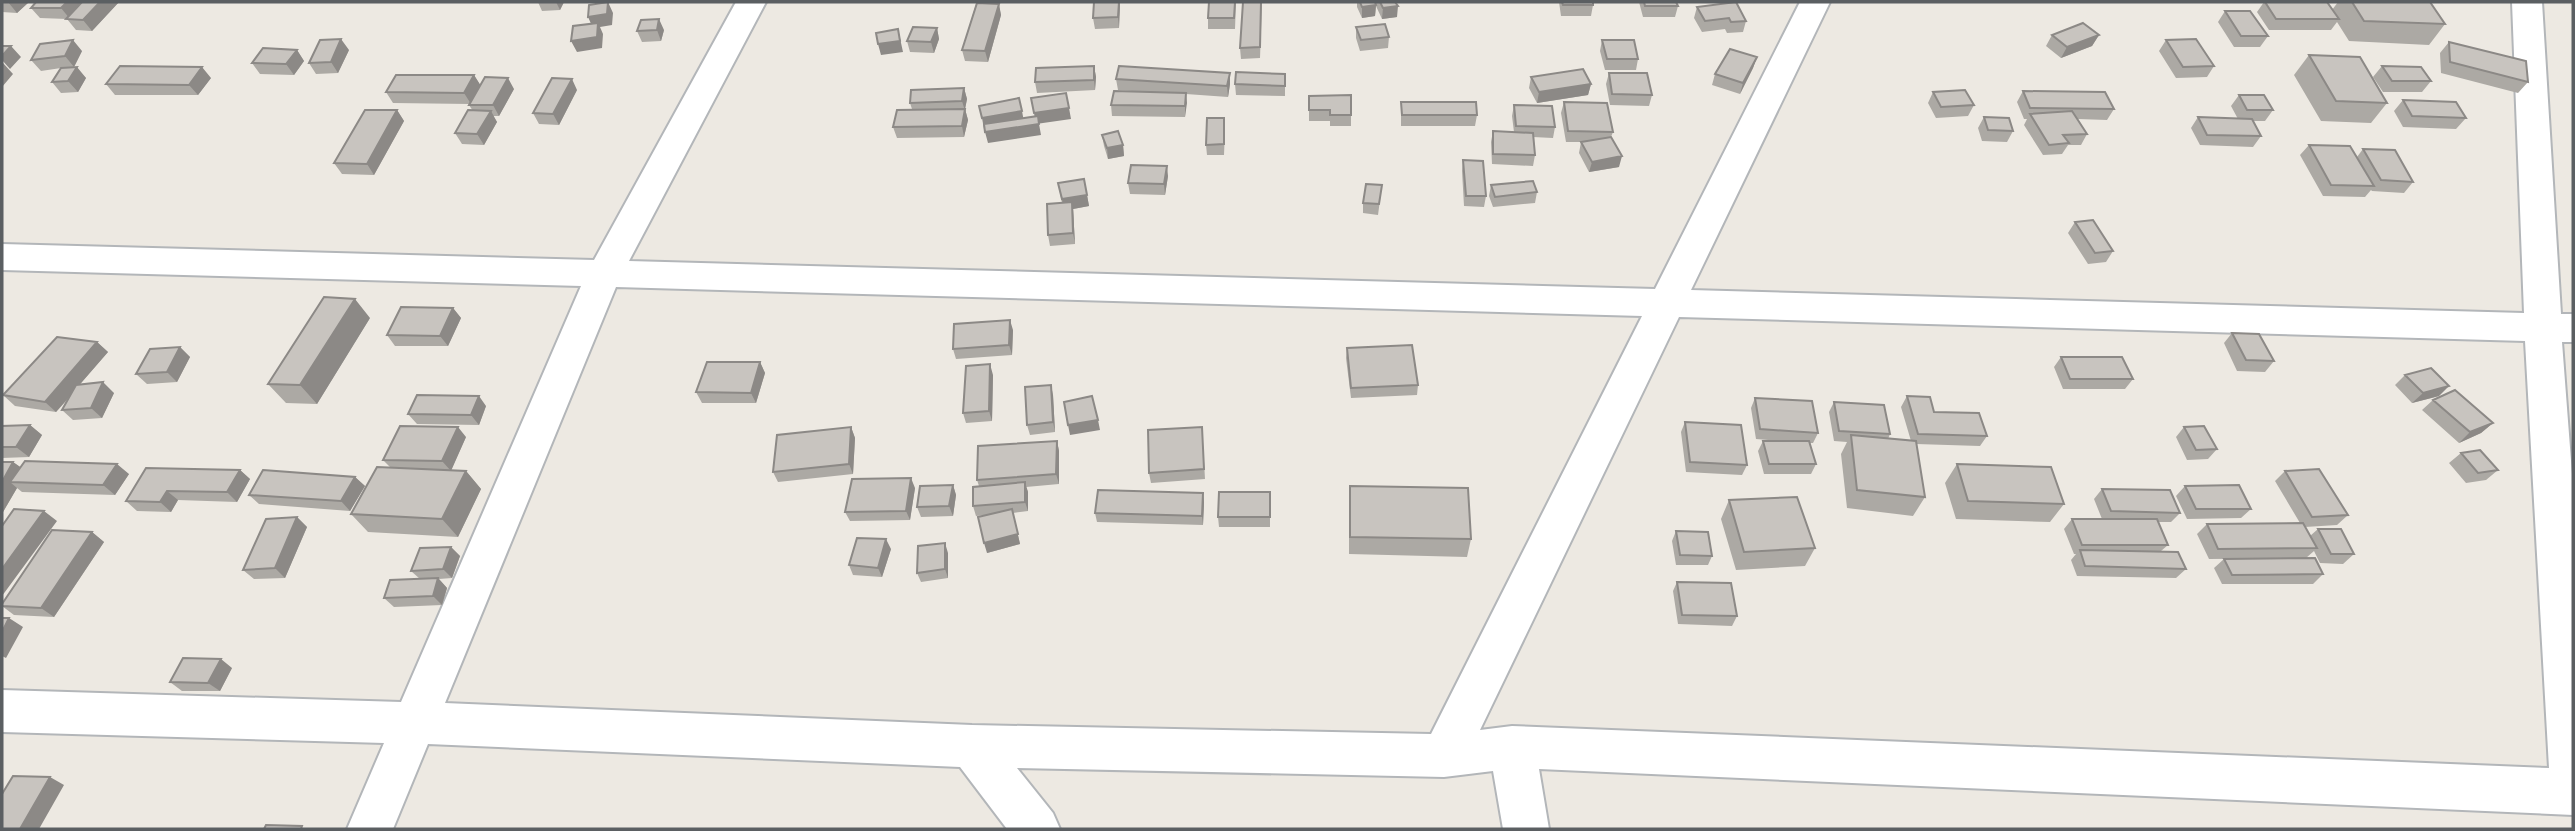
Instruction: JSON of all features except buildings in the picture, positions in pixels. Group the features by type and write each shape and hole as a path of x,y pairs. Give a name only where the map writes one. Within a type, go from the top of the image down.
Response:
{"street":[{"path":"370,829 604,274 751,2"},
{"path":"1444,756 1815,2"},
{"path":"2,711 413,723 972,746 1444,756 1512,747 2573,791 2558,328 2527,2"},
{"path":"2,257 2558,328"},
{"path":"972,746 1036,829"},
{"path":"1512,747 1526,829"}]}
